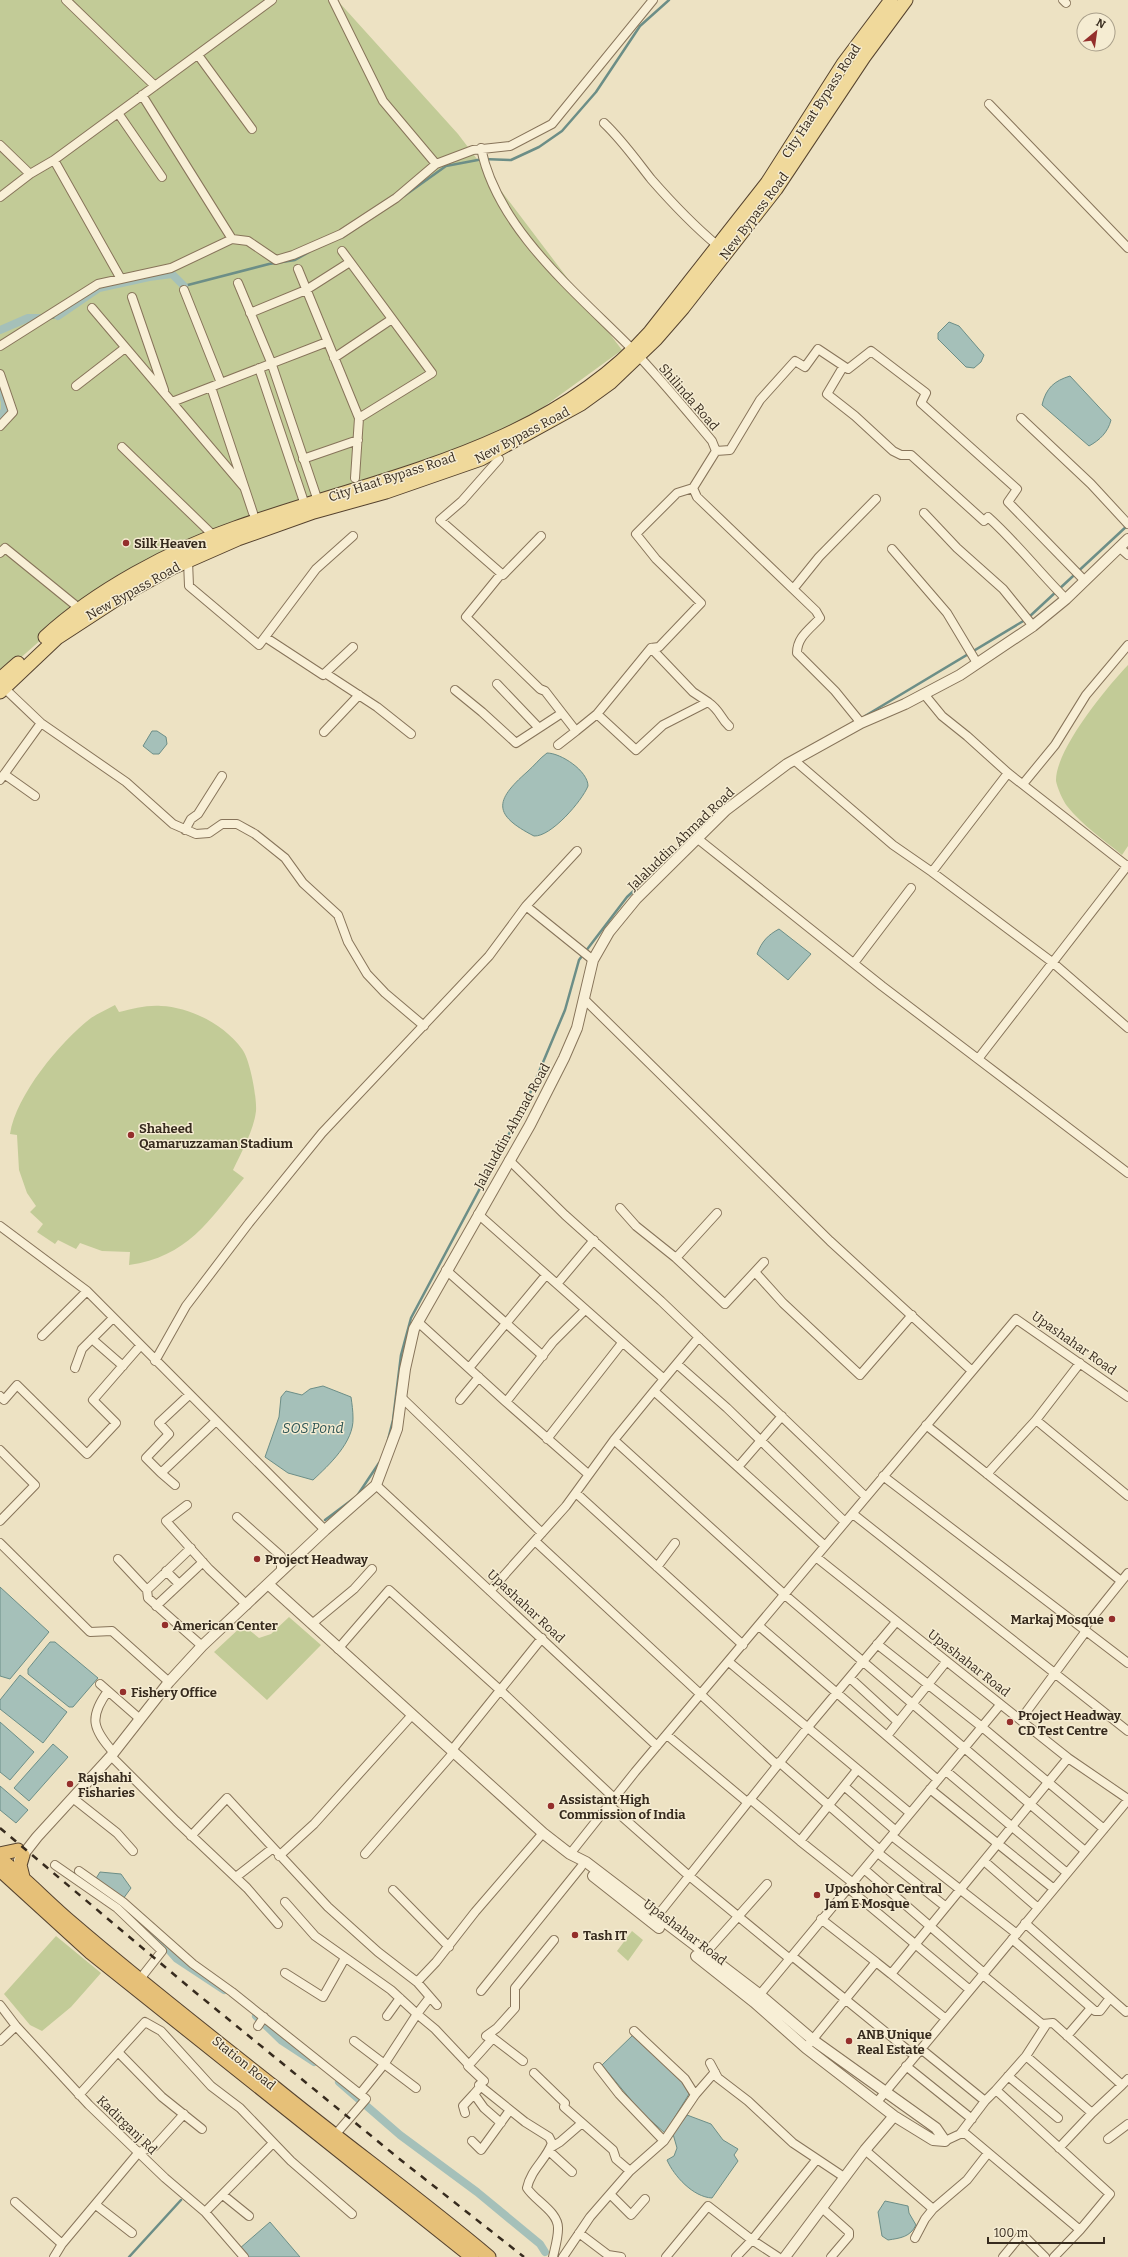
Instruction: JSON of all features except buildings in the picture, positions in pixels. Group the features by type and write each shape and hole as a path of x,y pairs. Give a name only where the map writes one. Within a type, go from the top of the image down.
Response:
{"highway":[{"path":"3,1866 21,1853"},
{"path":"21,1853 20,1865 23,1877"},
{"name":"Station Road","path":"3,1866 23,1877 72,1924 140,1979 253,2076 472,2257"},
{"name":"Station Road","path":"3,1866 91,1953 253,2076 416,2196 489,2257"}],"main road":[{"name":"City Haat Bypass Road","path":"1,686 52,631 80,609 116,585 166,558 234,528 477,448 575,396 636,353 767,183 843,64 891,0"},
{"name":"New Bypass Road","path":"1,686 57,638 89,616 123,595 188,561 238,539 286,522 386,492 481,459 581,404 610,383 636,353 683,308 776,189 864,57 906,0"}],"street":[{"path":"0,197 30,174 54,160 272,0"},
{"path":"333,0 383,101 436,164"},
{"path":"0,346 98,284 171,268 232,239 248,241 276,260 293,256 341,234 396,198 436,164 482,150 510,146 552,124 653,0"},
{"path":"71,2 155,86"},
{"path":"198,54 252,129"},
{"path":"142,95 232,239"},
{"path":"989,104 1128,248"},
{"path":"118,113 162,177"},
{"path":"604,123 630,150 675,205 718,246"},
{"path":"0,145 30,174"},
{"name":"Shilinda Road","path":"482,150 485,165 495,190 520,230 552,270 636,353 712,441 716,451 701,472 693,488"},
{"path":"54,160 121,279"},
{"path":"342,251 432,373 359,418"},
{"path":"250,313 306,290 350,262"},
{"path":"298,270 359,418 355,478"},
{"path":"238,283 271,363 303,459 312,503"},
{"path":"184,290 221,383"},
{"path":"132,297 166,394"},
{"path":"92,308 244,487"},
{"path":"334,358 392,319"},
{"path":"172,402 328,342"},
{"path":"76,386 125,348"},
{"path":"716,451 730,450 760,400 795,361 805,367 818,349 848,369 870,351 926,393 921,402 1017,489 1008,502 1085,581"},
{"path":"843,367 827,394 855,416 893,451 901,455 911,454 984,521 988,517 1005,532 1035,568 1066,599"},
{"path":"259,368 312,503"},
{"path":"0,374 13,412 0,426"},
{"path":"211,387 253,513"},
{"path":"1021,418 1091,484 1128,524"},
{"path":"303,459 358,440"},
{"path":"122,447 215,536"},
{"path":"499,459 462,501 440,520 501,574"},
{"path":"558,745 596,714 652,648 659,647 701,603 656,559 636,534 677,493 693,488 697,497 794,588 820,618 800,638 797,645 797,653 835,691 861,723"},
{"path":"794,588 819,557 876,499"},
{"path":"924,513 957,548 1003,589 1033,626"},
{"path":"188,561 189,586 259,645 316,569 353,536"},
{"path":"540,536 503,575 501,574 466,617 540,689 545,691 576,731"},
{"name":"Jalaluddin Ahmad Road","path":"3,1866 21,1853 74,1799 113,1754 169,1682 202,1646 325,1530 376,1485 397,1429 401,1397 414,1329 509,1160 564,1058 577,1028 593,960 609,932 636,899 726,810 794,760 861,723 924,694 977,663 1033,626 1066,599 1128,539"},
{"path":"1119,547 1128,555"},
{"path":"0,554 5,548 80,609"},
{"path":"892,549 947,612 977,663"},
{"path":"265,637 306,666 323,675 353,647"},
{"path":"1023,784 1055,746 1086,695 1128,645"},
{"path":"652,648 693,692 721,712 723,720 729,726"},
{"path":"325,673 359,695 411,734"},
{"path":"498,684 539,728"},
{"path":"1,686 42,723 126,782 173,824 196,834 209,834 222,824 237,824 255,834 285,858 303,883 338,914 348,942 367,974 385,993 424,1026"},
{"path":"455,690 516,743 562,713"},
{"path":"924,694 942,716 967,736 1008,773 1127,865 978,1059"},
{"path":"324,732 359,695"},
{"path":"596,714 636,750 663,725 708,702"},
{"path":"35,796 2,777 42,723"},
{"path":"794,760 893,845 932,872 1052,962 1128,1028"},
{"path":"932,872 1008,773"},
{"path":"186,830 191,819 198,814 222,776"},
{"path":"698,839 854,963 1128,1173"},
{"path":"156,1361 186,1306 249,1223 322,1133 489,956 526,906 577,851"},
{"path":"854,963 911,888"},
{"path":"526,906 593,960"},
{"path":"584,999 830,1241 972,1371"},
{"path":"509,1160 699,1337 866,1497"},
{"path":"620,1208 636,1226 676,1258 725,1304 764,1262"},
{"path":"676,1258 716,1213"},
{"path":"478,1214 546,1276 557,1284 664,1379"},
{"path":"0,1226 87,1291 140,1346 325,1530"},
{"path":"557,1284 594,1240"},
{"path":"446,1270 543,1356"},
{"path":"755,1272 783,1303 860,1375 912,1315"},
{"path":"468,1368 546,1276"},
{"path":"42,1336 87,1291"},
{"path":"506,1402 553,1342 585,1310"},
{"path":"75,1368 82,1349 113,1318"},
{"name":"Upashahar Road","path":"944,2142 933,2140 894,2116 757,1998 581,1867 570,1854 657,1746 786,1595 883,1476 1016,1319 1128,1397"},
{"path":"418,1322 588,1474"},
{"path":"490,1590 576,1493 588,1474 614,1440 699,1337"},
{"path":"92,1339 123,1366"},
{"path":"547,1438 622,1343"},
{"path":"0,1396 4,1400 17,1385 87,1454 116,1423 93,1400 140,1346"},
{"path":"987,1474 1036,1420 1080,1363"},
{"path":"677,1364 845,1522"},
{"path":"460,1400 479,1377"},
{"path":"654,1391 825,1546"},
{"path":"175,1485 146,1458 169,1434 159,1423 189,1395"},
{"path":"401,1397 542,1533"},
{"path":"738,1467 782,1416"},
{"path":"1036,1420 1128,1496"},
{"path":"161,1473 216,1422"},
{"path":"926,1425 1121,1581"},
{"path":"614,1440 786,1595 1086,1851"},
{"path":"0,1450 35,1486 0,1521"},
{"path":"883,1476 1128,1663"},
{"name":"Upashahar Road","path":"376,1485 657,1746"},
{"path":"576,1493 743,1645"},
{"path":"187,1505 166,1520 203,1562 247,1605"},
{"path":"853,1514 1128,1732"},
{"path":"237,1517 281,1556 281,1572"},
{"path":"535,1541 700,1695 778,1764 830,1804 879,1851 946,1908"},
{"path":"0,1543 90,1632 112,1631 169,1682"},
{"path":"657,1567 675,1543"},
{"path":"147,1590 190,1548"},
{"name":"Upashahar Road","path":"816,1557 1068,1758 1128,1799"},
{"path":"118,1559 147,1590 148,1598 202,1646"},
{"path":"156,1606 178,1583 203,1562"},
{"path":"313,1623 354,1589 372,1569"},
{"path":"166,1571 178,1583"},
{"path":"1021,1719 1128,1573"},
{"path":"268,1584 313,1623 338,1649 543,1833 570,1854 586,1862 654,1920 688,1875 808,1727 896,1622"},
{"path":"338,1649 389,1590 500,1690 688,1875 845,1999 985,2101"},
{"path":"759,1626 836,1694 938,1780"},
{"path":"365,1854 453,1751 542,1638"},
{"path":"877,1644 982,1727 1104,1829"},
{"path":"728,1662 910,1813"},
{"path":"886,1736 946,1662"},
{"path":"850,1678 898,1722"},
{"path":"100,1684 140,1719"},
{"path":"108,1691 96,1710 94,1719 99,1735 113,1754 191,1836 236,1877 278,1924"},
{"path":"757,1998 1000,1705"},
{"path":"279,1856 314,1824 412,1715"},
{"path":"667,1735 800,1841 915,1944 970,1990"},
{"path":"891,1974 1068,1758"},
{"path":"800,1841 857,1770"},
{"path":"946,1770 1013,1825 1067,1873"},
{"path":"844,1786 894,1833 1014,1937 1091,2008 1097,2012 1100,2011 1110,1998"},
{"path":"930,1789 1054,1889"},
{"path":"191,1836 227,1798 279,1856 349,1927 417,1982 437,2005"},
{"path":"74,1799 117,1833 133,1851"},
{"path":"877,2102 1128,1799"},
{"path":"417,1982 449,1947 475,1912 543,1833"},
{"path":"236,1877 272,1848"},
{"path":"984,1861 1038,1908"},
{"path":"55,1865 141,1924 264,2017 366,2099 335,2135"},
{"path":"481,1991 581,1867"},
{"path":"864,1869 1042,2024 1046,2025 1053,2023 1125,2082 1092,2113 1059,2148"},
{"path":"79,1871 123,1902 162,1951 140,1979"},
{"path":"703,1957 767,1884"},
{"path":"393,1890 449,1947"},
{"path":"117,1908 123,1902"},
{"path":"285,1902 315,1936 400,1998 436,2029 484,2080 463,2106 464,2113"},
{"path":"821,1919 946,2019"},
{"path":"1026,1923 1126,2012 1128,2011"},
{"path":"523,2061 493,2038 490,2039 486,2036 497,2028 515,2008 515,1988 554,1940"},
{"path":"285,1973 323,1997 345,1958"},
{"path":"876,1962 809,2044 885,2092 936,2128 944,2142 960,2134 985,2101 1026,2056 1046,2025"},
{"path":"360,2094 385,2063 430,1997"},
{"path":"387,2016 400,1998"},
{"name":"Kadirganj Rd","path":"0,2005 16,2026 79,2095 205,2212 244,2257"},
{"path":"1067,2036 1091,2008"},
{"path":"258,2026 264,2017"},
{"path":"79,2095 146,2022 161,2031 211,2086 240,2108 291,2161 352,2214"},
{"path":"0,2041 16,2026"},
{"path":"634,2031 684,2079 695,2095"},
{"path":"469,2065 490,2039"},
{"path":"354,2041 416,2088"},
{"path":"118,2052 162,2097 202,2129"},
{"path":"1026,2056 1092,2113"},
{"path":"710,2063 718,2078 748,2101 794,2143 844,2177"},
{"path":"906,2066 972,2120"},
{"path":"598,2067 619,2094 664,2141"},
{"path":"563,2257 579,2233 630,2171 664,2141 695,2095 715,2072"},
{"path":"534,2073 565,2103 564,2107 612,2150 616,2159 630,2171"},
{"path":"1008,2076 1058,2118"},
{"path":"480,2086 510,2110 549,2137 552,2143 550,2150"},
{"path":"996,2090 1110,2194 1080,2230 1054,2257"},
{"path":"474,2094 484,2108 501,2123"},
{"path":"472,2141 481,2150 510,2110"},
{"path":"54,2257 62,2244 96,2206 139,2152 156,2146 184,2114"},
{"path":"785,2257 844,2177 894,2116"},
{"path":"553,2257 558,2228 553,2214 533,2196 527,2188 536,2165 550,2150 582,2123"},
{"path":"1108,2139 1128,2124"},
{"path":"960,2134 966,2134 1080,2230"},
{"path":"205,2212 273,2143"},
{"path":"550,2150 572,2172"},
{"path":"865,2150 933,2209"},
{"path":"915,2238 925,2219 933,2209 966,2180 988,2153"},
{"path":"736,2257 752,2240 817,2159"},
{"path":"610,2194 631,2215 645,2199"},
{"path":"223,2195 250,2216"},
{"path":"15,2202 62,2244"},
{"path":"96,2206 132,2233"},
{"path":"666,2257 708,2206 752,2240 778,2257"},
{"path":"822,2208 849,2232 849,2236 831,2257"},
{"path":"579,2233 608,2255 621,2257"},
{"path":"1003,2257 1022,2234 1024,2234 1045,2257"}],"green space":[{"path":"0,0 337,0 458,134 622,350 509,432 229,530 86,600 0,676"},
{"path":"1128,665 1128,846 1122,855 1086,826 1073,813 1064,801 1056,781 1058,768 1073,736 1096,703"},
{"name":"Shaheed Qamaruzzaman Stadium","path":"115,1005 119,1012 150,1006 172,1007 195,1014 217,1025 235,1040 245,1054 254,1088 256,1105 253,1126 233,1170 244,1178 208,1222 182,1245 167,1254 149,1261 129,1265 130,1252 102,1251 80,1243 76,1249 58,1240 55,1244 37,1232 43,1224 30,1212 36,1206 27,1193 19,1170 17,1135 10,1134 14,1119 30,1086 53,1055 79,1028 91,1018"},
{"path":"289,1617 321,1645 267,1700 214,1652 243,1625 259,1638 271,1634"},
{"path":"632,1931 643,1940 628,1961 617,1951"},
{"path":"56,1936 101,1973 71,2007 42,2031 30,2025 4,1994"}],"water":[{"path":"949,322 959,326 984,355 981,362 974,368 966,367 938,339 938,333"},
{"path":"1070,376 1111,420 1103,435 1089,446 1042,405 1048,390 1059,380"},
{"path":"152,731 157,731 166,737 167,744 159,754 153,754 143,746"},
{"path":"547,753 559,756 573,764 584,775 588,786 573,809 557,825 541,835 534,836 511,821 505,814 503,807 504,799 508,791 516,782"},
{"path":"779,929 811,954 788,980 757,954 761,945 766,939"},
{"name":"SOS Pond","path":"323,1386 351,1397 353,1415 352,1427 345,1444 333,1460 313,1480 288,1473 265,1457 279,1417 281,1397 286,1391 302,1395 310,1389"},
{"path":"0,1587 49,1632 10,1679 0,1676"},
{"path":"50,1642 55,1642 98,1678 73,1707 69,1707 28,1674 28,1669"},
{"path":"20,1675 67,1712 43,1743 0,1709 0,1700"},
{"path":"0,1722 34,1752 10,1780 0,1772"},
{"path":"53,1744 68,1757 29,1801 14,1788"},
{"path":"0,1786 28,1810 16,1823 0,1810"},
{"path":"100,1872 121,1874 131,1888 123,1899 95,1880"},
{"path":"633,2035 685,2085 689,2094 665,2133 641,2112 602,2065"},
{"path":"687,2115 711,2124 723,2140 738,2149 734,2155 738,2161 712,2198 698,2194 685,2185 674,2173 667,2160 674,2156 677,2148 673,2134"},
{"path":"885,2201 908,2206 909,2213 916,2225 911,2232 901,2238 888,2240 882,2236 878,2212"},
{"path":"270,2222 300,2257 246,2257 239,2249"}],"waterway":[{"path":"404,196 446,166 483,159 511,160 539,147 562,131 596,92 640,26 669,0"},
{"path":"341,238 367,221"},
{"path":"184,286 269,264 295,260 309,252"},
{"path":"58,316 99,288 149,277 172,274 184,286"},
{"path":"51,318 58,316"},
{"path":"0,330 28,318 45,318"},
{"path":"0,391 5,401 5,411 0,415"},
{"path":"1029,617 1128,525"},
{"path":"865,716 1025,620"},
{"path":"388,1440 393,1420 401,1355 411,1318 528,1098 565,1010 579,960 627,897 695,834"},
{"path":"325,1520 357,1496 379,1463"},
{"path":"76,1875 110,1897"},
{"path":"154,1933 177,1959 224,1990"},
{"path":"256,2016 282,2041 314,2062"},
{"path":"339,2082 400,2135 477,2192 540,2244 545,2252"},
{"path":"129,2257 181,2200"}],"railway":[{"path":"0,1828 190,1988 402,2161 524,2257"}],"place":[{"name":"Silk Heaven","path":"126,543"},
{"name":"Shaheed Qamaruzzaman Stadium","path":"131,1135"},
{"name":"Project Headway","path":"257,1559"},
{"name":"Markaj Mosque","path":"1112,1619"},
{"name":"American Center","path":"165,1625"},
{"name":"Fishery Office","path":"123,1692"},
{"name":"Project Headway CD Test Centre","path":"1010,1722"},
{"name":"Rajshahi Fisharies","path":"70,1784"},
{"name":"Assistant High Commission of India","path":"551,1806"},
{"name":"Uposhohor Central Jam E Mosque","path":"817,1895"},
{"name":"Tash IT","path":"575,1935"},
{"name":"ANB Unique Real Estate","path":"849,2041"}]}
